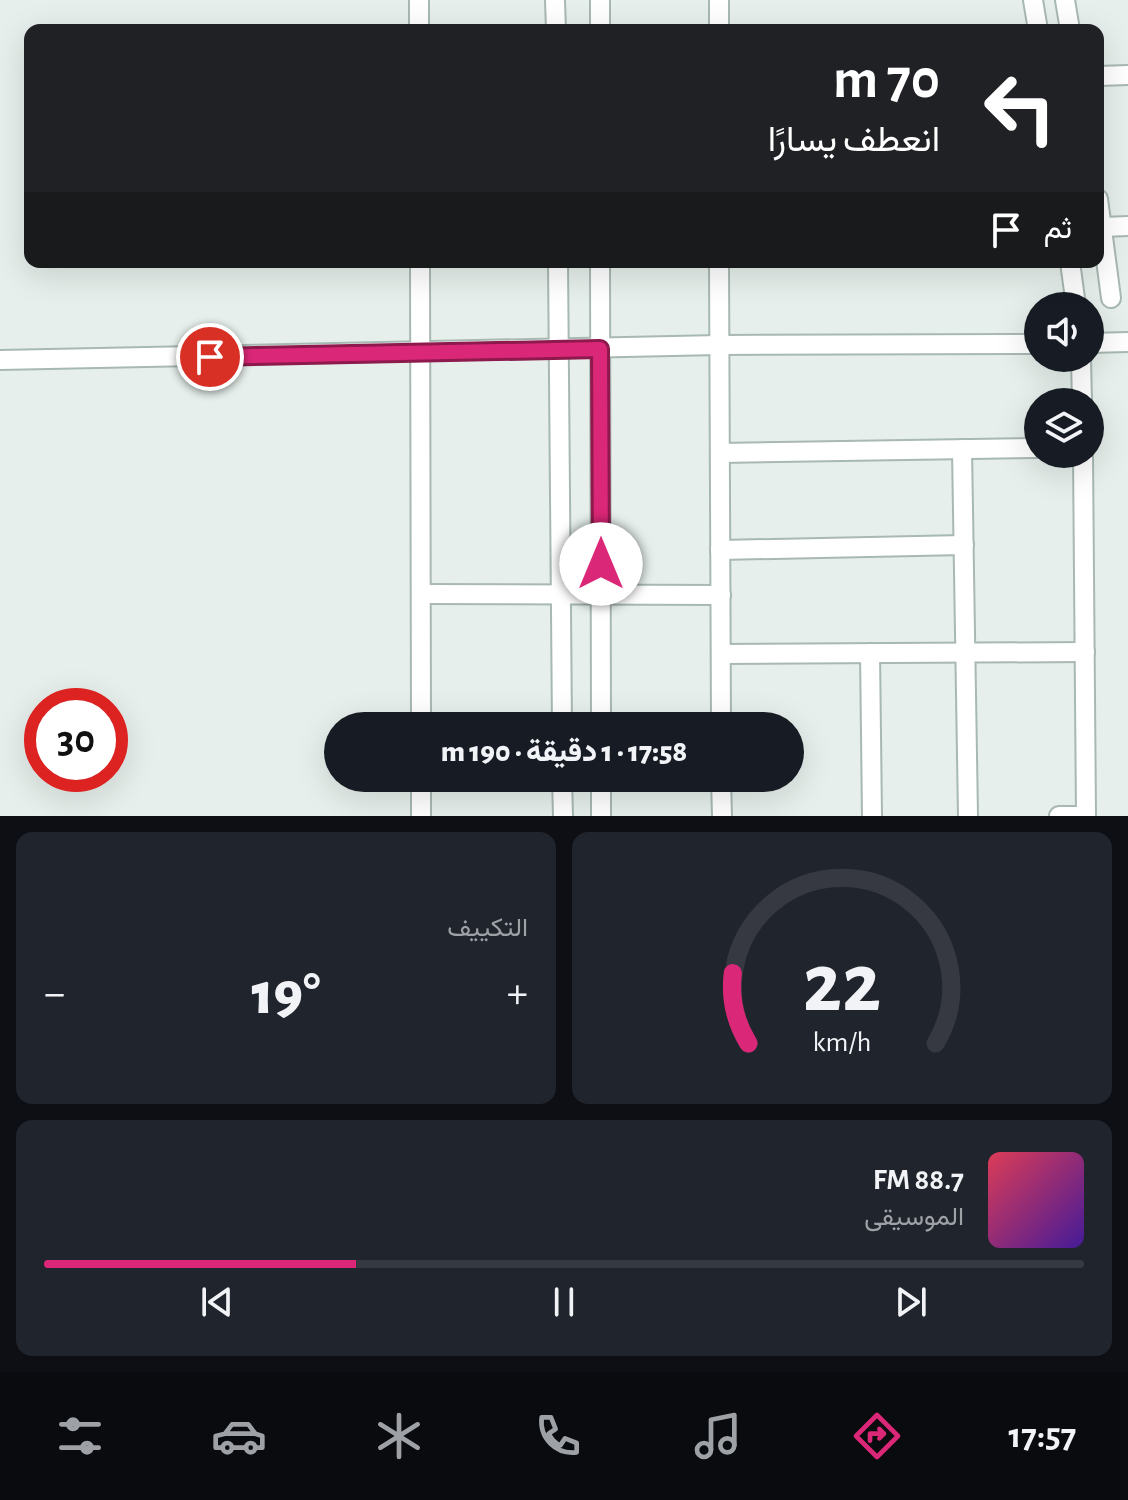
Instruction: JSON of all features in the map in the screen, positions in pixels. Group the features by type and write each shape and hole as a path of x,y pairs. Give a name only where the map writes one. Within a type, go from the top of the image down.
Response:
{"street":[{"path":"419,0 419,24"},
{"path":"555,0 556,24"},
{"path":"600,0 600,24"},
{"path":"719,0 719,24"},
{"path":"1033,0 1037,24"},
{"path":"1065,0 1069,24"},
{"path":"1104,76 1128,75"},
{"path":"1104,227 1128,226"},
{"path":"1104,236 1111,298"},
{"path":"420,268 421,712"},
{"path":"558,268 562,712"},
{"path":"600,268 601,712"},
{"path":"719,268 721,712"},
{"path":"1071,268 1074,292"},
{"path":"1104,343 1128,342"},
{"path":"0,360 719,345 1024,344"},
{"path":"720,453 1024,448"},
{"path":"962,449 968,816"},
{"path":"1059,816 1086,816 1083,468"},
{"path":"720,550 964,545"},
{"path":"421,594 721,595"},
{"path":"721,654 1085,652"},
{"path":"870,653 872,816"},
{"path":"421,792 421,816"},
{"path":"562,792 563,816"},
{"path":"601,792 601,816"},
{"path":"721,792 722,816"}],"route":[{"path":"210,357 600,349 601,564"}]}
